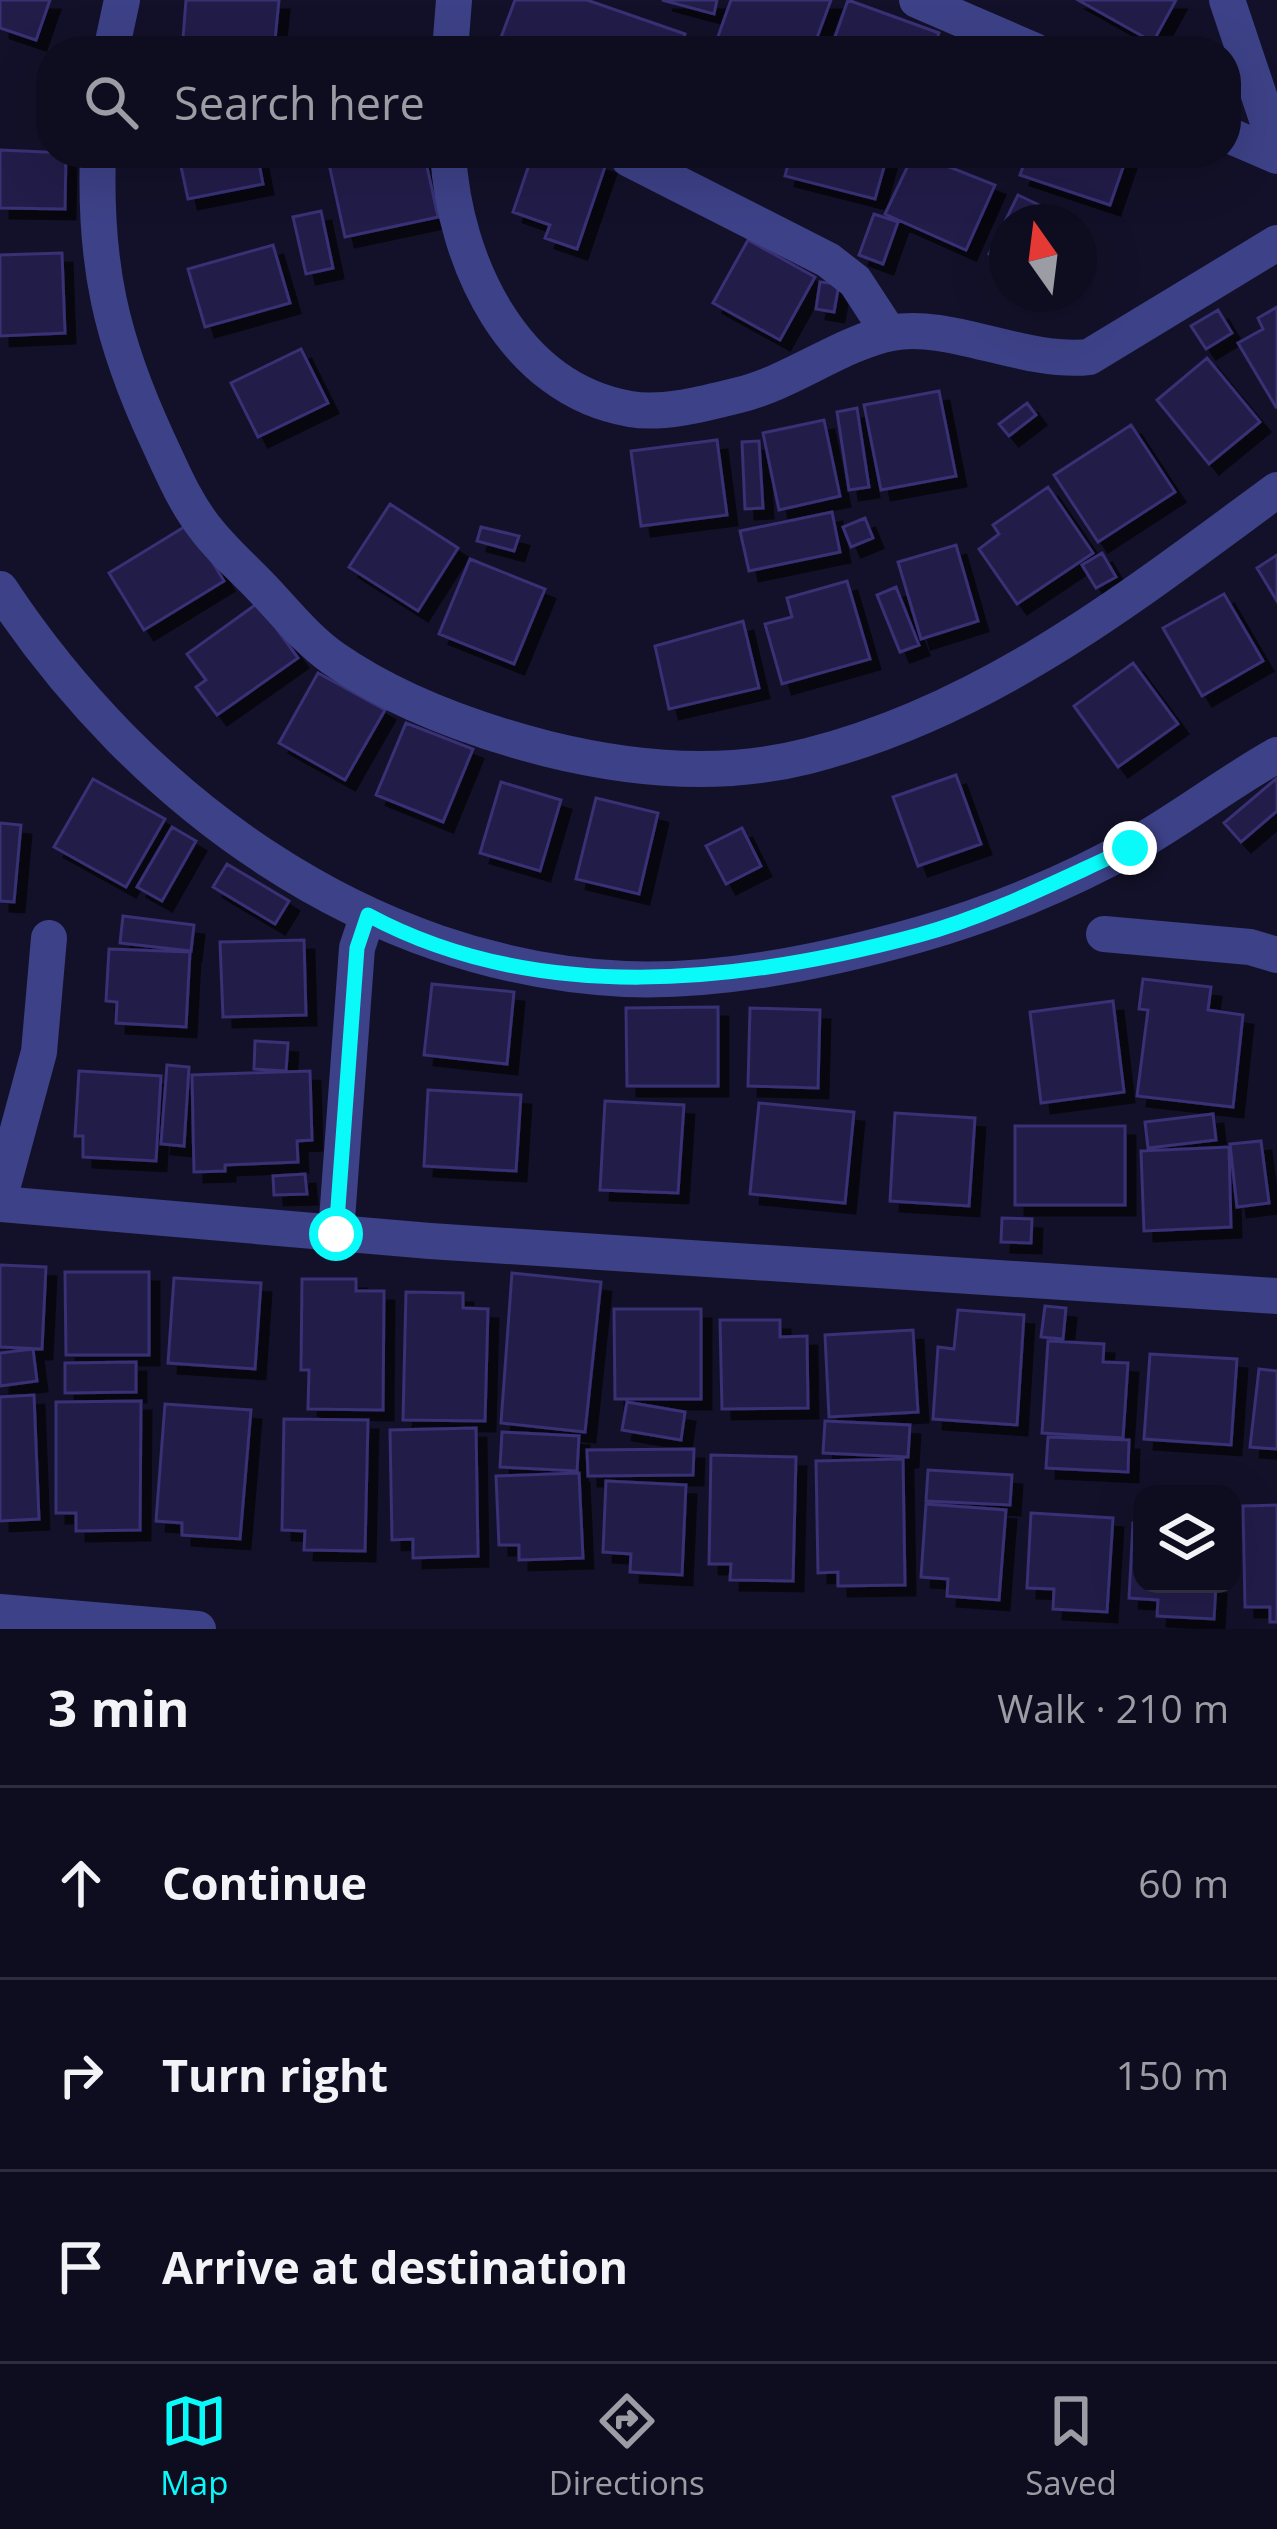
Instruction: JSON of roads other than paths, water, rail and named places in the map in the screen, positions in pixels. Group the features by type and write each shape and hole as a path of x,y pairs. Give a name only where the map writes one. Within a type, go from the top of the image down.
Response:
{"street":[{"path":"114,36 122,0"},
{"path":"451,36 454,0"},
{"path":"917,0 1000,36"},
{"path":"1227,0 1239,36"},
{"path":"1241,43 1277,153"},
{"path":"1241,140 1277,153"},
{"path":"97,168 95,225 103,292 121,356 150,424 204,527 330,656 387,689 490,734 654,770 802,758 875,737 952,707 1042,657 1277,490"},
{"path":"449,168 465,236 500,319 523,352 588,399 635,410 740,395 785,381 890,333 916,332 1056,361 1089,357 1277,243"},
{"path":"647,168 828,260 855,281 890,333"},
{"path":"0,589 126,747 216,824 288,872 368,915 477,956 623,979 708,978 922,934 1025,896 1130,848 1277,754"},
{"path":"336,1234 357,948 368,915"},
{"path":"1105,934 1250,947 1277,955"},
{"path":"49,938 40,1052 0,1200 336,1234 1277,1294"},
{"path":"0,1612 198,1629"}]}
